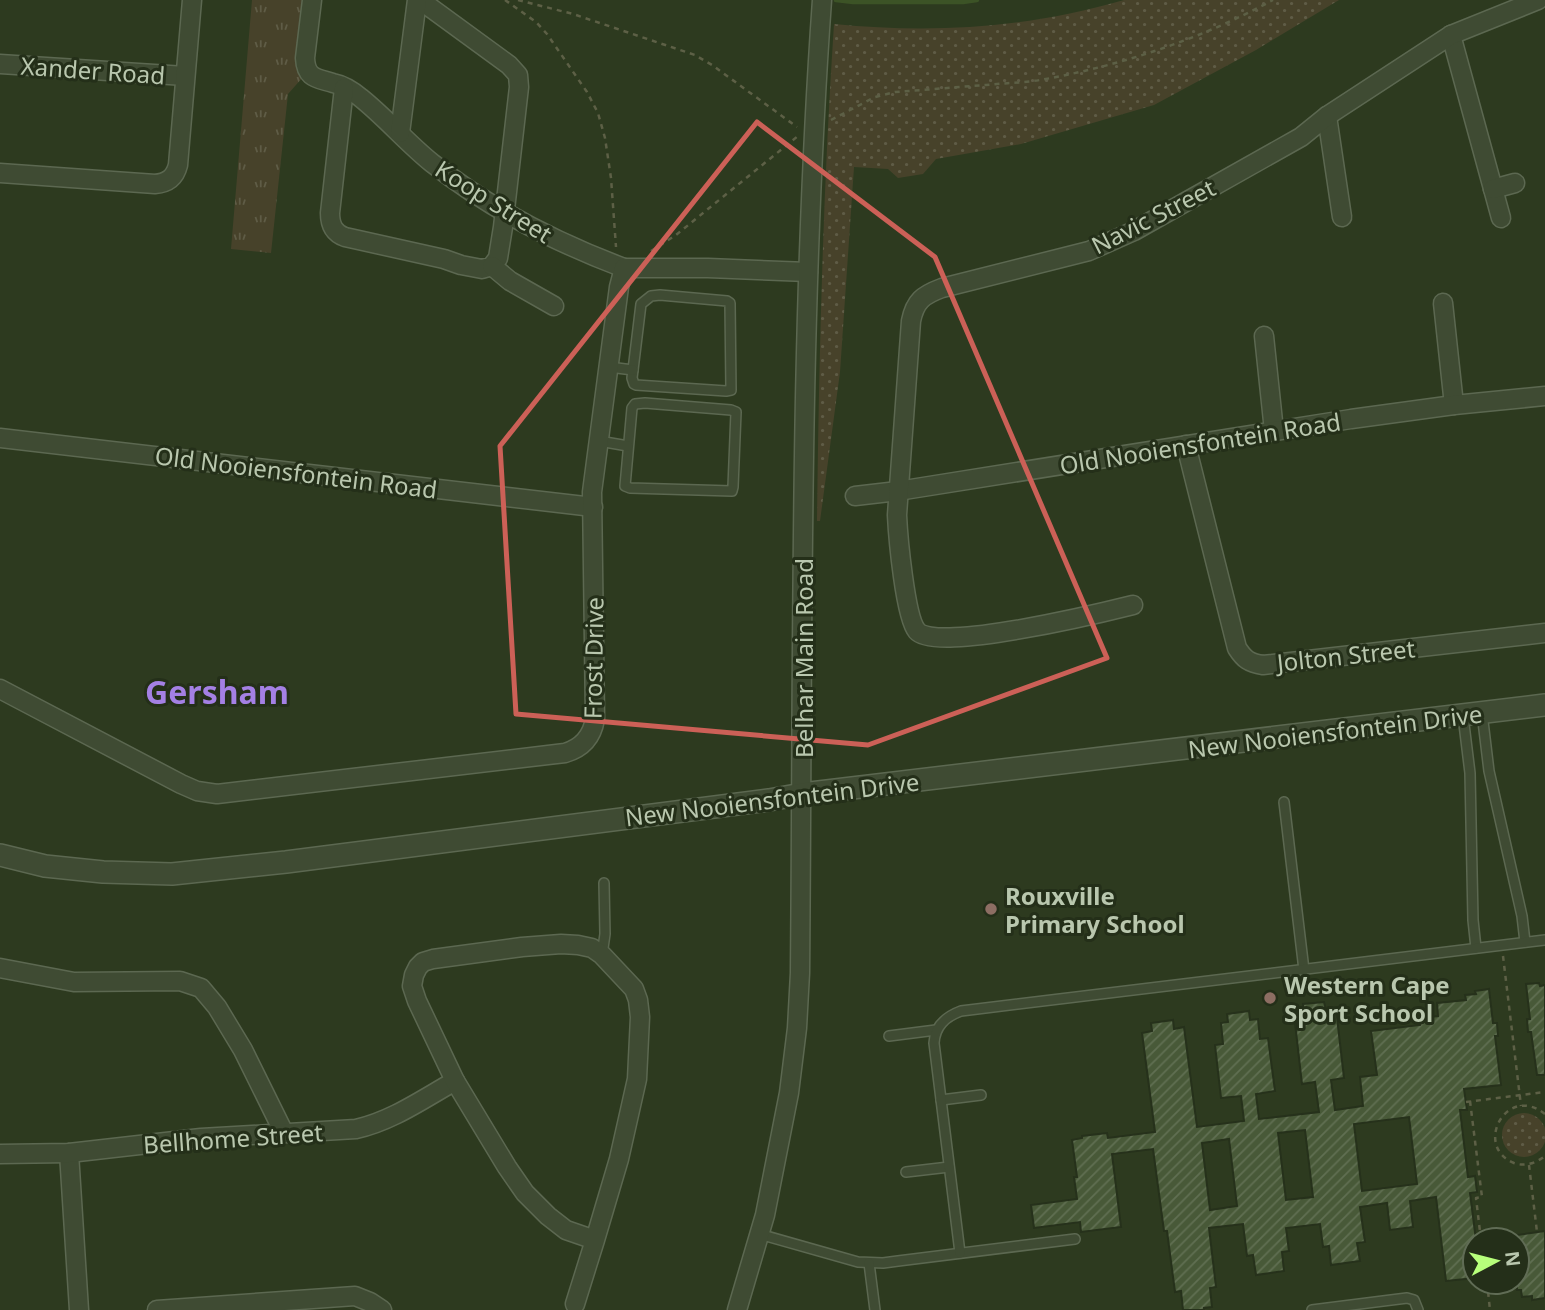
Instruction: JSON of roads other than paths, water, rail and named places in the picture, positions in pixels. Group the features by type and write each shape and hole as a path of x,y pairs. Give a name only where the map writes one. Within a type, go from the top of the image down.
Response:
{"street":[{"path":"0,173 155,184 168,181 178,165 191,0"},
{"name":"Koop Street","path":"312,0 305,58 306,67 315,78 333,83 359,96 429,160 505,213 542,234 624,267"},
{"path":"344,88 330,214 331,224 336,232 345,237 444,258 461,265 482,269 492,265 498,258 505,213 519,87 518,75 509,65 419,0 400,133"},
{"name":"Belhar Main Road","path":"737,1310 765,1215 794,1064 800,973 808,272 822,0"},
{"name":"Navic Street","path":"1133,605 1039,627 948,638 921,635 914,629 899,546 897,515 914,307 924,297 942,288 1089,251 1134,231 1301,136 1451,35 1538,0"},
{"path":"1451,35 1501,218"},
{"name":"Xander Road","path":"0,64 185,76"},
{"path":"1328,116 1342,217"},
{"path":"1493,189 1515,183"},
{"path":"492,265 510,281 554,306"},
{"path":"624,267 808,272"},
{"name":"Frost Drive","path":"0,689 181,784 197,791 217,794 573,751 587,740 595,719 592,492 619,287 624,267"},
{"path":"1443,303 1454,405"},
{"path":"1264,336 1274,431"},
{"name":"Old Nooiensfontein Road","path":"855,496 1274,431 1454,405 1545,396"},
{"name":"Old Nooiensfontein Road","path":"0,438 593,507"},
{"name":"Jolton Street","path":"1186,445 1237,648 1244,659 1253,664 1545,633"},
{"name":"New Nooiensfontein Drive","path":"0,855 45,866 103,872 172,874 286,862 802,794 1545,705"},
{"path":"575,1304 595,1240 619,1159 637,1079 640,1017 634,989 602,955 592,948 578,945 509,949 423,962 414,975 412,986 417,1001 455,1081 506,1167 525,1193 548,1216 566,1230 595,1240"},
{"path":"0,968 74,982 180,981 201,988 217,1007 243,1050 284,1133"},
{"name":"Bellhome Street","path":"0,1154 69,1153 201,1138 356,1129 393,1116 455,1081"},
{"path":"69,1153 79,1310"},
{"path":"157,1310 355,1296 382,1310"}],"lane":[{"path":"660,295 730,303 731,390 636,385 633,381 633,370 641,304 647,298 660,295"},
{"path":"609,367 633,370"},
{"path":"635,404 734,411 733,488 729,492 627,488 624,483 628,446 632,408 635,404"},
{"path":"599,441 628,446"},
{"path":"1473,714 1489,771 1522,916 1525,942"},
{"path":"1473,714 1470,773 1476,948"},
{"path":"1284,802 1304,970"},
{"path":"602,955 605,934 604,883"},
{"path":"960,1253 934,1043 936,1030 947,1017 961,1012 1545,940"},
{"path":"889,1036 936,1030"},
{"path":"941,1100 981,1095"},
{"path":"906,1172 949,1167"},
{"path":"759,1234 848,1260 869,1263 1075,1239"},
{"path":"869,1263 875,1310"},
{"path":"1312,1310 1407,1298 1416,1303 1418,1310"}],"waterway":[{"path":"836,0 977,0"}],"place":[{"name":"Rouxville Primary School","path":"991,909"},
{"name":"Western Cape Sport School","path":"1270,998"}],"district":[{"name":"Gersham","path":"217,691"}]}
